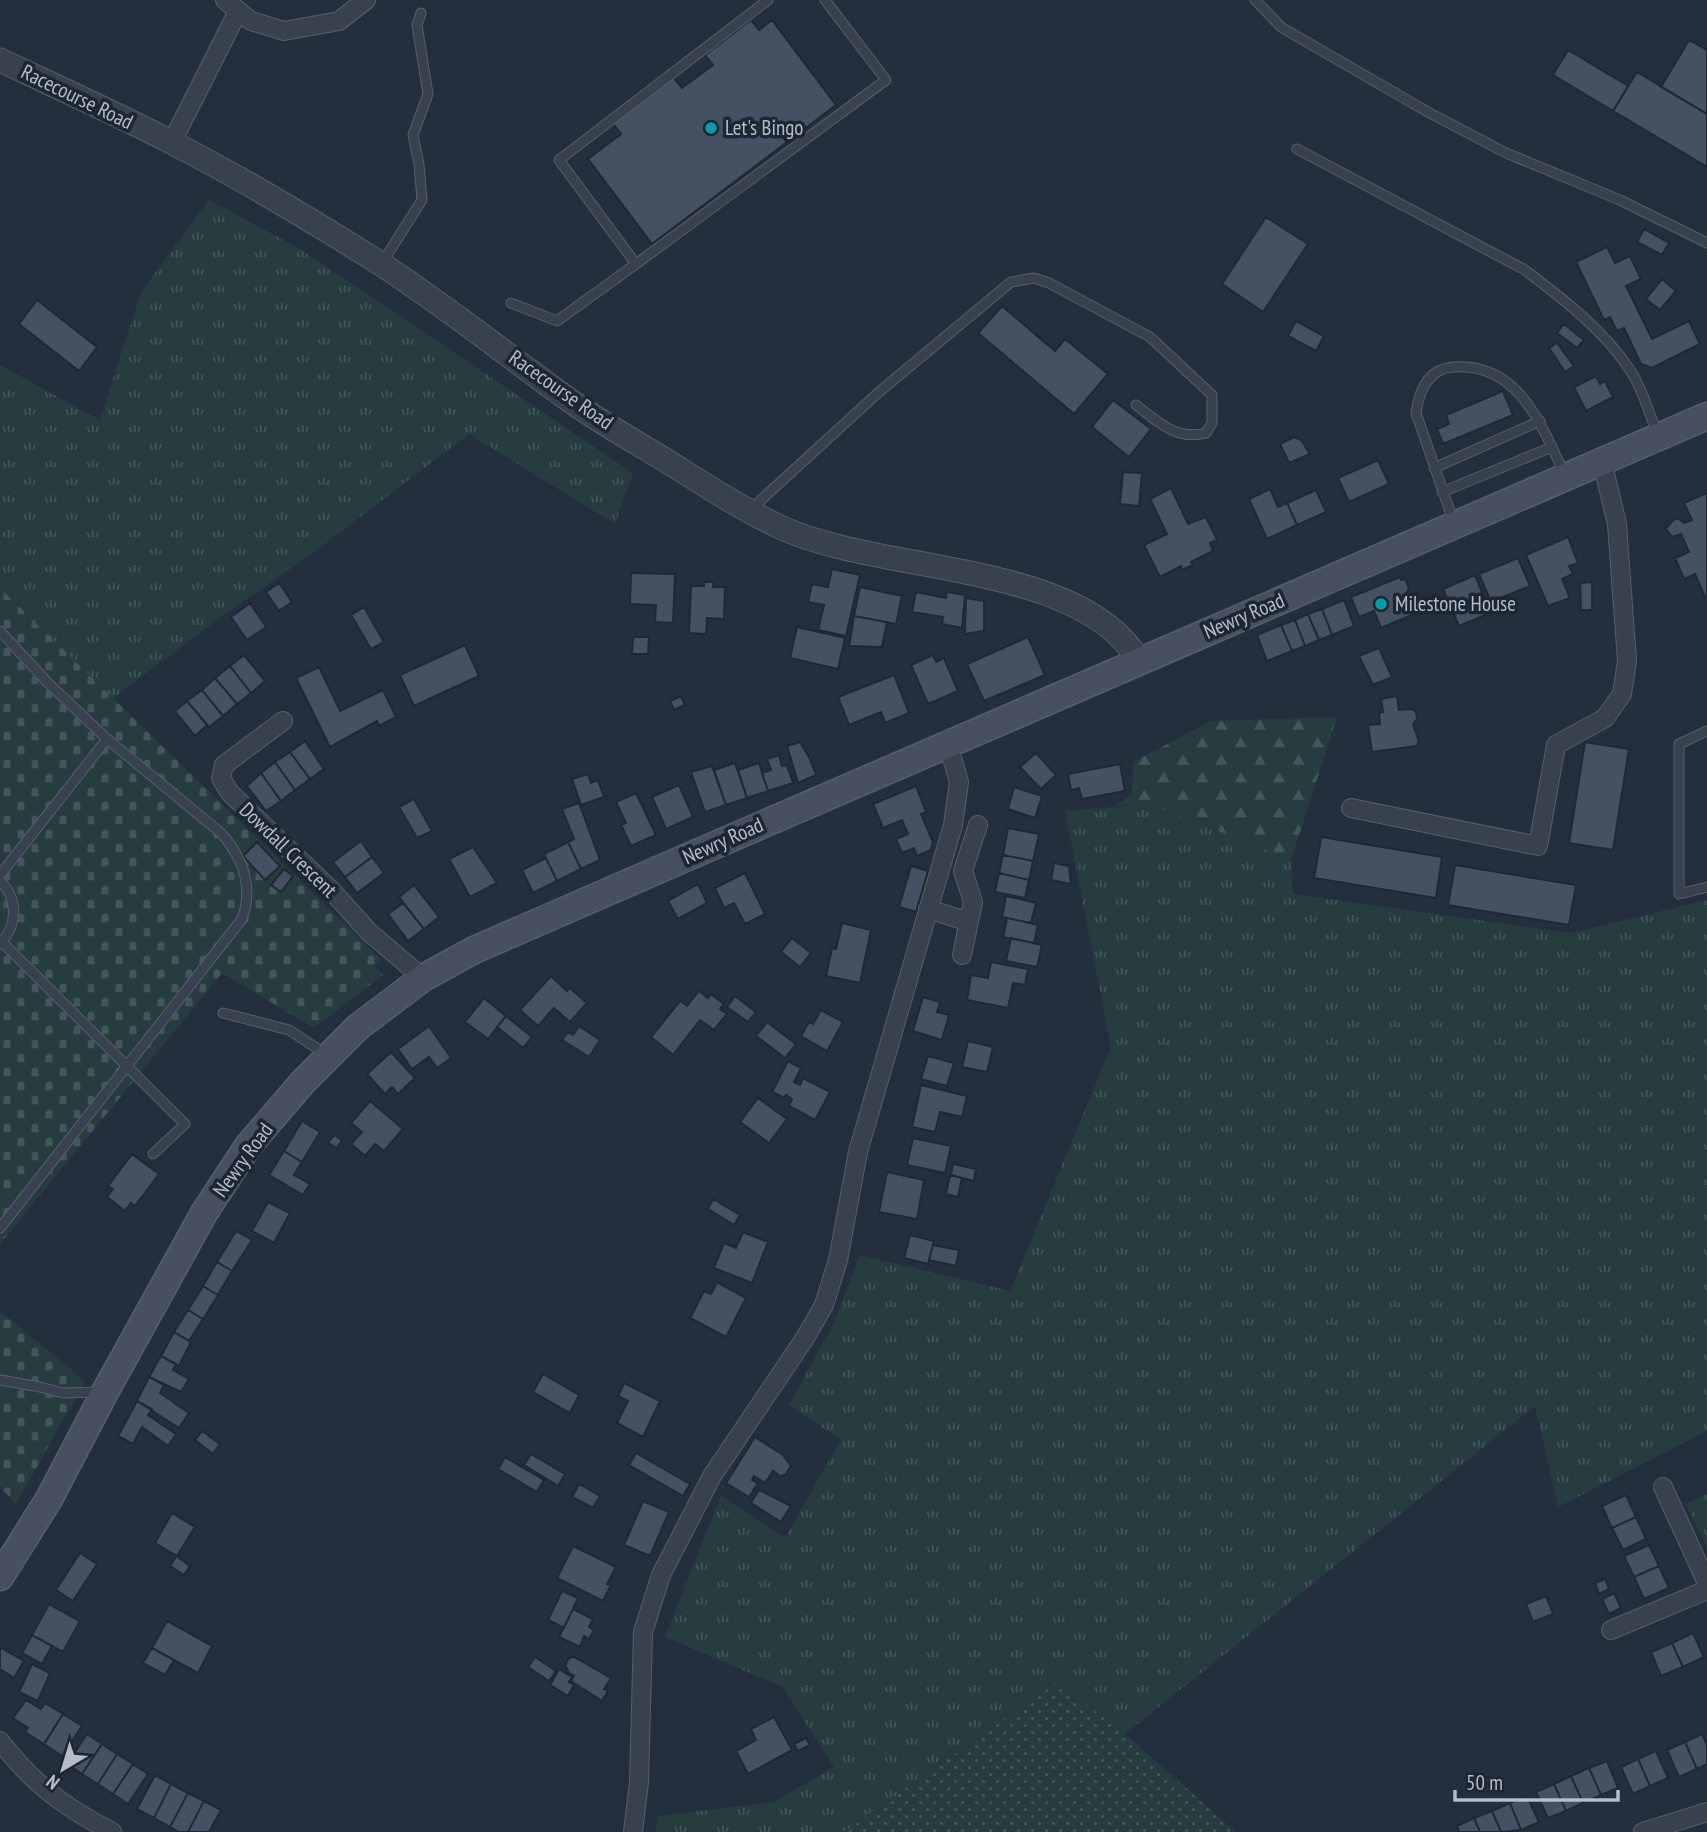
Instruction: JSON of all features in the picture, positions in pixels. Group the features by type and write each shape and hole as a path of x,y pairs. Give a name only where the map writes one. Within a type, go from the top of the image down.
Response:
{"main road":[{"name":"Newry Road","path":"0,1577 49,1499 104,1392 204,1213 248,1146 303,1082 358,1027 422,978 474,950 1707,416"}],"street":[{"path":"172,142 232,5 251,21 284,31 339,20 366,0"},
{"name":"Racecourse Road","path":"0,60 172,142 283,204 382,265 476,329 575,403 749,511 783,529 863,554 1014,583 1060,597 1095,616 1116,633 1130,646 1139,661"},
{"path":"1351,808 1538,846 1556,745 1605,718 1622,694 1627,661 1617,524 1602,461"},
{"name":"Dowdall Crescent","path":"283,721 224,765 221,778 230,793 331,890 369,932 422,978"},
{"path":"633,1832 639,1782 643,1632 661,1575 712,1476 806,1338 824,1305 838,1260 858,1152 953,825 959,782 948,744"},
{"path":"962,955 973,902 963,871 978,825"},
{"path":"928,909 969,922"},
{"path":"1663,1487 1707,1583"},
{"path":"1611,1630 1707,1590"},
{"path":"0,1741 36,1783 76,1813 112,1832"},
{"path":"1643,1832 1689,1826 1707,1812"}],"lane":[{"path":"636,264 559,160 768,0"},
{"path":"511,303 557,321 886,80 825,0"},
{"path":"1255,0 1281,27 1426,111 1506,153 1620,200 1707,243"},
{"path":"382,265 422,200 413,135 428,94 417,25 421,13"},
{"path":"1297,149 1525,270 1553,291 1604,337 1632,372 1659,436"},
{"path":"749,511 879,392 1011,282 1034,278 1049,283 1150,337 1212,395 1212,423 1206,433 1194,436 1176,433 1136,405"},
{"path":"1454,525 1416,413 1419,396 1425,384 1433,374 1446,368 1466,366 1487,369 1522,395 1540,421 1565,477"},
{"path":"1434,468 1540,421"},
{"path":"1442,492 1552,447"},
{"path":"0,632 48,683 107,739 221,833 243,863 247,894 247,905 242,919 128,1068 0,1228"},
{"path":"1707,732 1679,744 1679,894 1707,887"},
{"path":"0,875 107,739"},
{"path":"0,881 11,897 14,909 13,921 1,942 185,1124 153,1154"},
{"path":"223,1013 289,1030 329,1056"},
{"path":"0,1380 63,1393 104,1392"}],"green space":[{"path":"209,200 300,249 633,473 615,524 469,434 309,556 222,616 112,699 0,588 0,365 100,420 141,292"},
{"path":"0,588 381,959 375,966 383,975 314,1028 222,973 0,1244"},
{"path":"1337,717 1291,860 1151,804 1116,806 1132,793 1133,762 1211,721"},
{"path":"1151,804 1291,860 1293,894 1571,933 1707,900 1707,1431 1558,1507 1535,1406 1125,1734 1057,1682 844,1832 655,1832 658,1816 774,1802 834,1767 783,1687 665,1637 721,1496 785,1538 841,1440 789,1405 833,1325 860,1255 1010,1291 1111,1047 1065,811"},
{"path":"0,1311 85,1381 16,1504 0,1487"},
{"path":"1707,1494 1707,1548 1686,1504"},
{"path":"1057,1682 1125,1734 1236,1832 844,1832"}],"building":[{"name":"Let's Bingo","path":"751,20 759,30 772,20 836,105 652,244 588,159 621,134 612,122 673,77 682,88 713,65 705,55"},
{"path":"1689,40 1707,50 1707,114 1661,87"},
{"path":"1568,50 1628,86 1613,111 1553,75"},
{"path":"1637,72 1707,114 1707,167 1613,111"},
{"path":"1266,217 1308,244 1263,312 1222,284"},
{"path":"1644,229 1669,243 1662,255 1637,242"},
{"path":"1607,247 1615,263 1630,256 1641,279 1626,286 1652,339 1689,321 1700,344 1652,368 1641,364 1624,328 1617,331 1610,317 1604,320 1576,262"},
{"path":"1662,279 1676,291 1660,310 1646,299"},
{"path":"37,300 97,347 79,371 19,324"},
{"path":"1002,306 1055,351 1065,339 1108,374 1074,414 978,333"},
{"path":"1296,321 1324,336 1316,351 1288,336"},
{"path":"1564,324 1584,340 1577,348 1557,333"},
{"path":"1557,343 1574,366 1565,372 1549,348"},
{"path":"1596,376 1600,384 1605,381 1613,397 1586,411 1574,387"},
{"path":"1503,391 1513,415 1443,444 1437,429 1449,424 1446,415"},
{"path":"1113,400 1151,429 1129,457 1092,427"},
{"path":"1294,437 1301,440 1310,454 1289,463 1280,444"},
{"path":"1378,460 1389,484 1349,502 1338,478"},
{"path":"1123,472 1142,473 1139,506 1120,504"},
{"path":"1171,488 1188,524 1206,517 1217,540 1210,543 1213,551 1191,562 1193,565 1182,570 1181,566 1160,577 1144,545 1167,534 1150,499"},
{"path":"1270,489 1278,507 1287,503 1297,525 1267,539 1249,499"},
{"path":"1316,490 1326,512 1297,525 1287,503"},
{"path":"1707,493 1705,597 1695,574 1684,579 1675,558 1689,552 1681,534 1672,537 1666,529 1678,518 1684,523 1692,520 1684,503"},
{"path":"1568,537 1578,563 1569,566 1573,574 1562,579 1570,598 1548,606 1526,555"},
{"path":"1518,558 1530,586 1491,602 1479,574"},
{"path":"832,569 860,575 846,636 818,630 824,605 808,602 812,584 828,587"},
{"path":"631,573 675,574 673,623 655,622 656,605 630,604"},
{"path":"1475,575 1490,613 1459,626 1443,589"},
{"name":"Milestone House","path":"1400,577 1401,580 1405,579 1409,588 1406,595 1412,615 1381,628 1374,611 1359,617 1351,597"},
{"path":"704,582 713,582 713,587 725,587 724,619 707,618 706,634 689,633 691,586 704,586"},
{"path":"1592,582 1592,610 1581,610 1580,583"},
{"path":"279,583 292,602 279,611 266,592"},
{"path":"860,587 902,596 896,624 854,616"},
{"path":"916,592 946,598 947,592 965,595 962,628 942,624 943,617 912,612"},
{"path":"966,598 984,601 984,631 965,634"},
{"path":"1344,600 1354,626 1332,635 1322,609"},
{"path":"250,603 266,627 247,640 231,617"},
{"path":"364,607 384,642 371,649 351,615"},
{"path":"1322,609 1332,635 1319,640 1308,614"},
{"path":"1308,614 1319,640 1305,646 1295,620"},
{"path":"854,616 887,622 882,647 849,646"},
{"path":"1295,620 1305,646 1292,651 1281,625"},
{"path":"1281,625 1292,651 1267,661 1257,635"},
{"path":"797,627 845,638 838,669 790,658"},
{"path":"633,637 649,637 648,654 632,654"},
{"path":"1028,637 1045,675 984,701 967,664"},
{"path":"465,645 479,676 414,706 400,675"},
{"path":"1379,648 1392,677 1373,685 1359,656"},
{"path":"244,655 265,681 251,693 230,666"},
{"path":"933,655 936,662 944,658 958,691 928,704 911,665"},
{"path":"230,666 251,693 237,704 215,678"},
{"path":"319,667 340,711 383,690 396,717 379,726 377,721 330,747 296,678"},
{"path":"894,675 909,713 885,723 881,712 849,725 838,697"},
{"path":"215,678 237,704 223,716 202,690"},
{"path":"202,690 223,716 209,727 187,701"},
{"path":"681,696 685,705 674,710 670,701"},
{"path":"1397,696 1399,710 1412,709 1416,712 1417,719 1413,724 1419,742 1416,746 1372,752 1368,725 1380,724 1379,713 1383,712 1381,699"},
{"path":"187,701 207,725 195,736 175,711"},
{"path":"305,741 324,769 310,779 290,752"},
{"path":"800,742 816,775 798,783 787,746"},
{"path":"1585,742 1629,749 1613,850 1569,843"},
{"path":"290,752 310,779 295,790 275,762"},
{"path":"1036,753 1056,775 1041,789 1020,767"},
{"path":"779,755 782,766 787,765 793,783 768,791 762,773 771,770 767,759"},
{"path":"275,762 295,790 281,801 261,773"},
{"path":"735,763 747,798 726,805 714,770"},
{"path":"759,763 768,791 747,798 738,770"},
{"path":"1120,764 1125,791 1082,799 1079,788 1071,790 1068,774"},
{"path":"712,766 726,805 705,812 691,772"},
{"path":"261,773 281,801 266,811 247,786"},
{"path":"588,774 591,783 598,780 604,797 581,805 572,779"},
{"path":"679,785 693,817 666,829 652,797"},
{"path":"916,786 926,812 921,814 933,842 931,850 917,856 914,848 902,853 896,839 908,834 902,820 883,828 873,804"},
{"path":"1014,787 1042,796 1035,818 1008,809"},
{"path":"636,793 656,835 631,846 621,825 626,823 616,802"},
{"path":"414,799 432,831 417,838 399,807"},
{"path":"579,803 600,860 581,869 568,842 574,839 562,809"},
{"path":"1008,828 1039,834 1033,861 1003,855"},
{"path":"1321,837 1442,857 1436,898 1314,878"},
{"path":"361,841 372,857 345,877 333,862"},
{"path":"257,842 280,866 265,880 243,856"},
{"path":"568,842 581,869 557,881 544,854"},
{"path":"473,847 497,883 470,897 449,859"},
{"path":"1003,855 1033,861 1029,880 999,873"},
{"path":"372,857 384,873 357,893 345,877"},
{"path":"546,858 557,881 533,893 522,870"},
{"path":"1054,863 1069,866 1071,884 1051,880"},
{"path":"1455,865 1576,885 1569,925 1448,905"},
{"path":"911,866 928,871 916,912 899,907"},
{"path":"284,869 293,876 281,892 271,885"},
{"path":"745,873 765,914 745,924 734,903 724,908 715,888"},
{"path":"999,873 1029,880 1025,898 995,892"},
{"path":"698,884 707,903 678,919 668,901"},
{"path":"414,885 439,917 424,929 399,897"},
{"path":"1006,896 1036,903 1031,923 1002,917"},
{"path":"403,903 424,929 408,941 388,914"},
{"path":"1007,918 1038,925 1034,943 1003,937"},
{"path":"842,923 871,930 860,983 826,976 832,948 836,949"},
{"path":"792,938 811,953 800,967 781,952"},
{"path":"1011,938 1042,945 1037,967 1006,961"},
{"path":"991,962 1028,969 1025,985 1013,983 1008,1008 967,1000 971,975 988,978"},
{"path":"551,976 567,991 570,988 587,1003 570,1022 554,1008 538,1026 520,1010"},
{"path":"699,991 708,998 711,994 724,1004 720,1009 727,1014 714,1030 700,1020 673,1055 651,1037 680,1001 687,1006"},
{"path":"735,996 756,1012 748,1022 727,1007"},
{"path":"923,997 940,1002 937,1012 949,1015 942,1040 913,1031"},
{"path":"484,998 506,1016 488,1039 465,1022"},
{"path":"821,1010 843,1022 827,1051 801,1036 809,1022 813,1024"},
{"path":"506,1016 532,1037 523,1048 497,1027"},
{"path":"767,1022 796,1044 785,1058 756,1036"},
{"path":"429,1026 451,1058 437,1068 429,1057 412,1069 398,1049"},
{"path":"579,1026 600,1040 589,1057 562,1040 568,1032 573,1035"},
{"path":"968,1041 993,1047 987,1072 962,1067"},
{"path":"391,1052 415,1078 398,1094 392,1087 385,1094 367,1074"},
{"path":"928,1056 954,1063 947,1086 921,1079"},
{"path":"788,1061 801,1068 794,1082 800,1085 803,1078 830,1092 815,1120 789,1106 792,1099 786,1095 784,1098 772,1092"},
{"path":"921,1085 967,1096 962,1117 940,1112 935,1132 912,1127"},
{"path":"758,1098 787,1119 769,1143 740,1122"},
{"path":"370,1101 403,1129 384,1151 375,1144 365,1156 351,1144 362,1132 351,1123"},
{"path":"302,1121 320,1132 302,1162 284,1151"},
{"path":"334,1135 342,1140 337,1148 328,1143"},
{"path":"913,1138 951,1146 945,1173 907,1165"},
{"path":"284,1151 302,1162 294,1175 310,1184 303,1195 269,1175"},
{"path":"132,1154 159,1174 135,1206 131,1203 125,1211 107,1197 113,1189 108,1186"},
{"path":"953,1164 976,1169 974,1181 951,1175"},
{"path":"887,1172 924,1180 917,1219 879,1212"},
{"path":"950,1175 962,1178 958,1197 946,1194"},
{"path":"713,1199 740,1215 734,1225 708,1209"},
{"path":"268,1202 290,1213 274,1243 252,1231"},
{"path":"236,1231 252,1240 232,1271 217,1262"},
{"path":"743,1232 768,1242 752,1283 714,1268 724,1243 736,1248"},
{"path":"910,1235 934,1241 928,1264 904,1258"},
{"path":"933,1245 959,1250 956,1266 929,1260"},
{"path":"217,1262 232,1271 218,1295 203,1286"},
{"path":"717,1282 746,1298 726,1337 690,1318 704,1291 711,1294"},
{"path":"203,1286 218,1295 203,1319 188,1310"},
{"path":"188,1310 203,1319 189,1341 174,1332"},
{"path":"174,1332 191,1342 179,1366 161,1356"},
{"path":"161,1356 176,1364 173,1370 189,1379 181,1392 149,1377"},
{"path":"543,1374 579,1395 570,1413 533,1392"},
{"path":"149,1377 164,1385 160,1393 189,1413 179,1428 137,1401"},
{"path":"624,1383 660,1401 643,1437 617,1423 628,1401 618,1396"},
{"path":"137,1401 152,1409 148,1415 176,1434 168,1446 142,1427 133,1444 118,1436"},
{"path":"202,1431 220,1444 213,1454 195,1440"},
{"path":"755,1437 783,1455 791,1466 785,1475 780,1476 773,1471 765,1483 754,1476 752,1480 758,1483 749,1497 726,1483"},
{"path":"636,1453 690,1484 683,1496 629,1465"},
{"path":"531,1454 565,1474 558,1486 524,1465"},
{"path":"505,1457 544,1480 537,1492 498,1469"},
{"path":"579,1484 600,1496 593,1508 572,1497"},
{"path":"759,1490 791,1506 781,1522 751,1503"},
{"path":"1626,1495 1636,1517 1612,1528 1602,1506"},
{"path":"643,1501 669,1512 650,1556 624,1545"},
{"path":"172,1513 195,1527 177,1556 155,1543"},
{"path":"1636,1517 1646,1539 1623,1550 1612,1528"},
{"path":"1649,1545 1659,1566 1634,1577 1624,1556"},
{"path":"573,1546 616,1567 607,1584 611,1585 603,1601 557,1578"},
{"path":"80,1553 97,1564 73,1601 56,1590"},
{"path":"176,1556 190,1566 184,1575 170,1566"},
{"path":"1659,1566 1669,1588 1644,1599 1634,1577"},
{"path":"1605,1579 1609,1589 1599,1594 1595,1583"},
{"path":"562,1591 578,1598 564,1628 548,1620"},
{"path":"1614,1593 1621,1608 1609,1614 1602,1599"},
{"path":"1546,1596 1553,1614 1533,1622 1526,1604"},
{"path":"49,1604 80,1621 63,1652 32,1635"},
{"path":"573,1609 593,1619 589,1627 594,1630 589,1639 584,1636 580,1647 559,1637"},
{"path":"167,1621 212,1646 198,1673 152,1648"},
{"path":"1693,1633 1704,1657 1683,1667 1672,1643"},
{"path":"32,1635 52,1646 42,1664 22,1653"},
{"path":"1672,1643 1683,1667 1661,1676 1651,1652"},
{"path":"0,1647 24,1661 14,1678 0,1669"},
{"path":"152,1648 174,1660 165,1675 143,1663"},
{"path":"535,1657 556,1671 549,1681 528,1667"},
{"path":"574,1657 611,1678 604,1689 608,1691 602,1701 571,1681 574,1676 565,1665 569,1658"},
{"path":"32,1664 50,1673 38,1701 19,1692"},
{"path":"559,1669 572,1677 569,1682 574,1685 568,1696 550,1685"},
{"path":"26,1700 41,1709 45,1703 63,1714 44,1744 25,1732 28,1728 13,1718"},
{"path":"63,1714 82,1726 62,1756 44,1744"},
{"path":"774,1717 792,1750 748,1774 736,1751 756,1740 751,1729"},
{"path":"87,1734 102,1744 82,1774 67,1764"},
{"path":"1702,1734 1707,1745 1707,1764 1697,1769 1685,1742"},
{"path":"806,1738 810,1745 798,1751 794,1744"},
{"path":"1685,1742 1697,1769 1679,1777 1667,1750"},
{"path":"102,1744 117,1754 98,1784 82,1774"},
{"path":"1656,1751 1668,1778 1650,1786 1638,1759"},
{"path":"117,1754 133,1764 113,1794 98,1784"},
{"path":"1638,1759 1650,1786 1633,1794 1621,1767"},
{"path":"1607,1761 1618,1788 1601,1795 1589,1768"},
{"path":"133,1764 148,1774 128,1804 113,1794"},
{"path":"1589,1768 1601,1795 1583,1803 1571,1776"},
{"path":"155,1775 171,1784 154,1818 137,1809"},
{"path":"1571,1776 1583,1803 1566,1811 1554,1784"},
{"path":"171,1784 188,1793 170,1827 154,1818"},
{"path":"1554,1784 1566,1811 1548,1818 1536,1792"},
{"path":"188,1793 204,1801 188,1832 179,1832 170,1827"},
{"path":"1527,1796 1539,1822 1521,1830 1510,1803"},
{"path":"204,1801 221,1810 209,1832 188,1832"},
{"path":"1510,1803 1521,1830 1501,1832 1492,1811"},
{"path":"1492,1811 1501,1832 1480,1832 1474,1818"},
{"path":"1474,1818 1480,1832 1459,1832 1457,1826"}],"place":[{"name":"Let's Bingo","path":"711,128"},
{"name":"Milestone House","path":"1381,604"}]}
